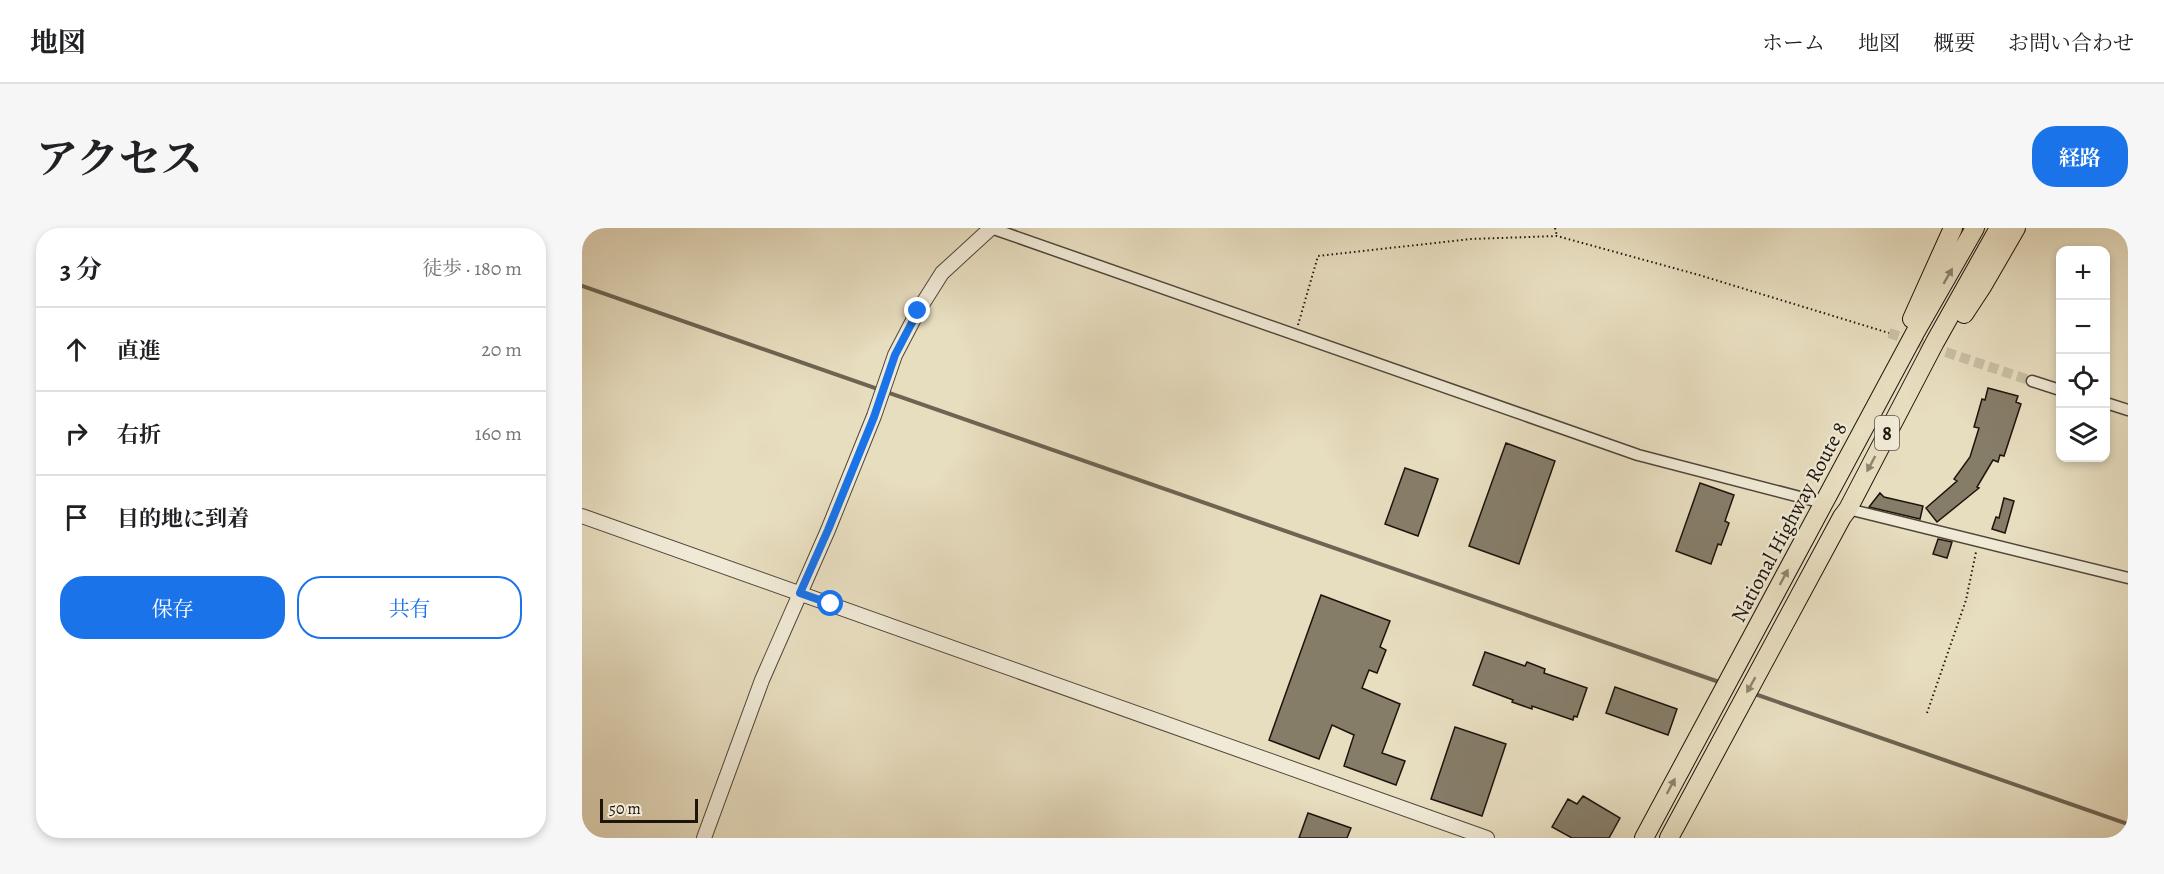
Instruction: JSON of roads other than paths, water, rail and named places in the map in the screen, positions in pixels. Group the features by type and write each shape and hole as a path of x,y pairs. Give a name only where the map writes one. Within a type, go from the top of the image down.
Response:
{"highway":[{"name":"8","path":"1863,433 1953,228"},
{"name":"National Highway Route 8","path":"1644,838 1916,331 1975,228"},
{"name":"National Highway Route 8","path":"1669,838 1725,731 2000,228"},
{"name":"8","path":"1903,403 1983,285 2016,228"}],"street":[{"path":"704,838 762,680 828,530 874,417 895,355 918,311 942,273 991,228 1638,454 1823,503"},
{"path":"2032,381 2056,388"},
{"path":"2110,404 2128,410"},
{"path":"1848,509 2128,578"},
{"path":"582,516 1487,838"}],"waterway":[{"path":"582,286 1722,683"},
{"path":"1752,693 2128,824"}],"tunnel":[{"path":"1889,333 2032,381"}]}
